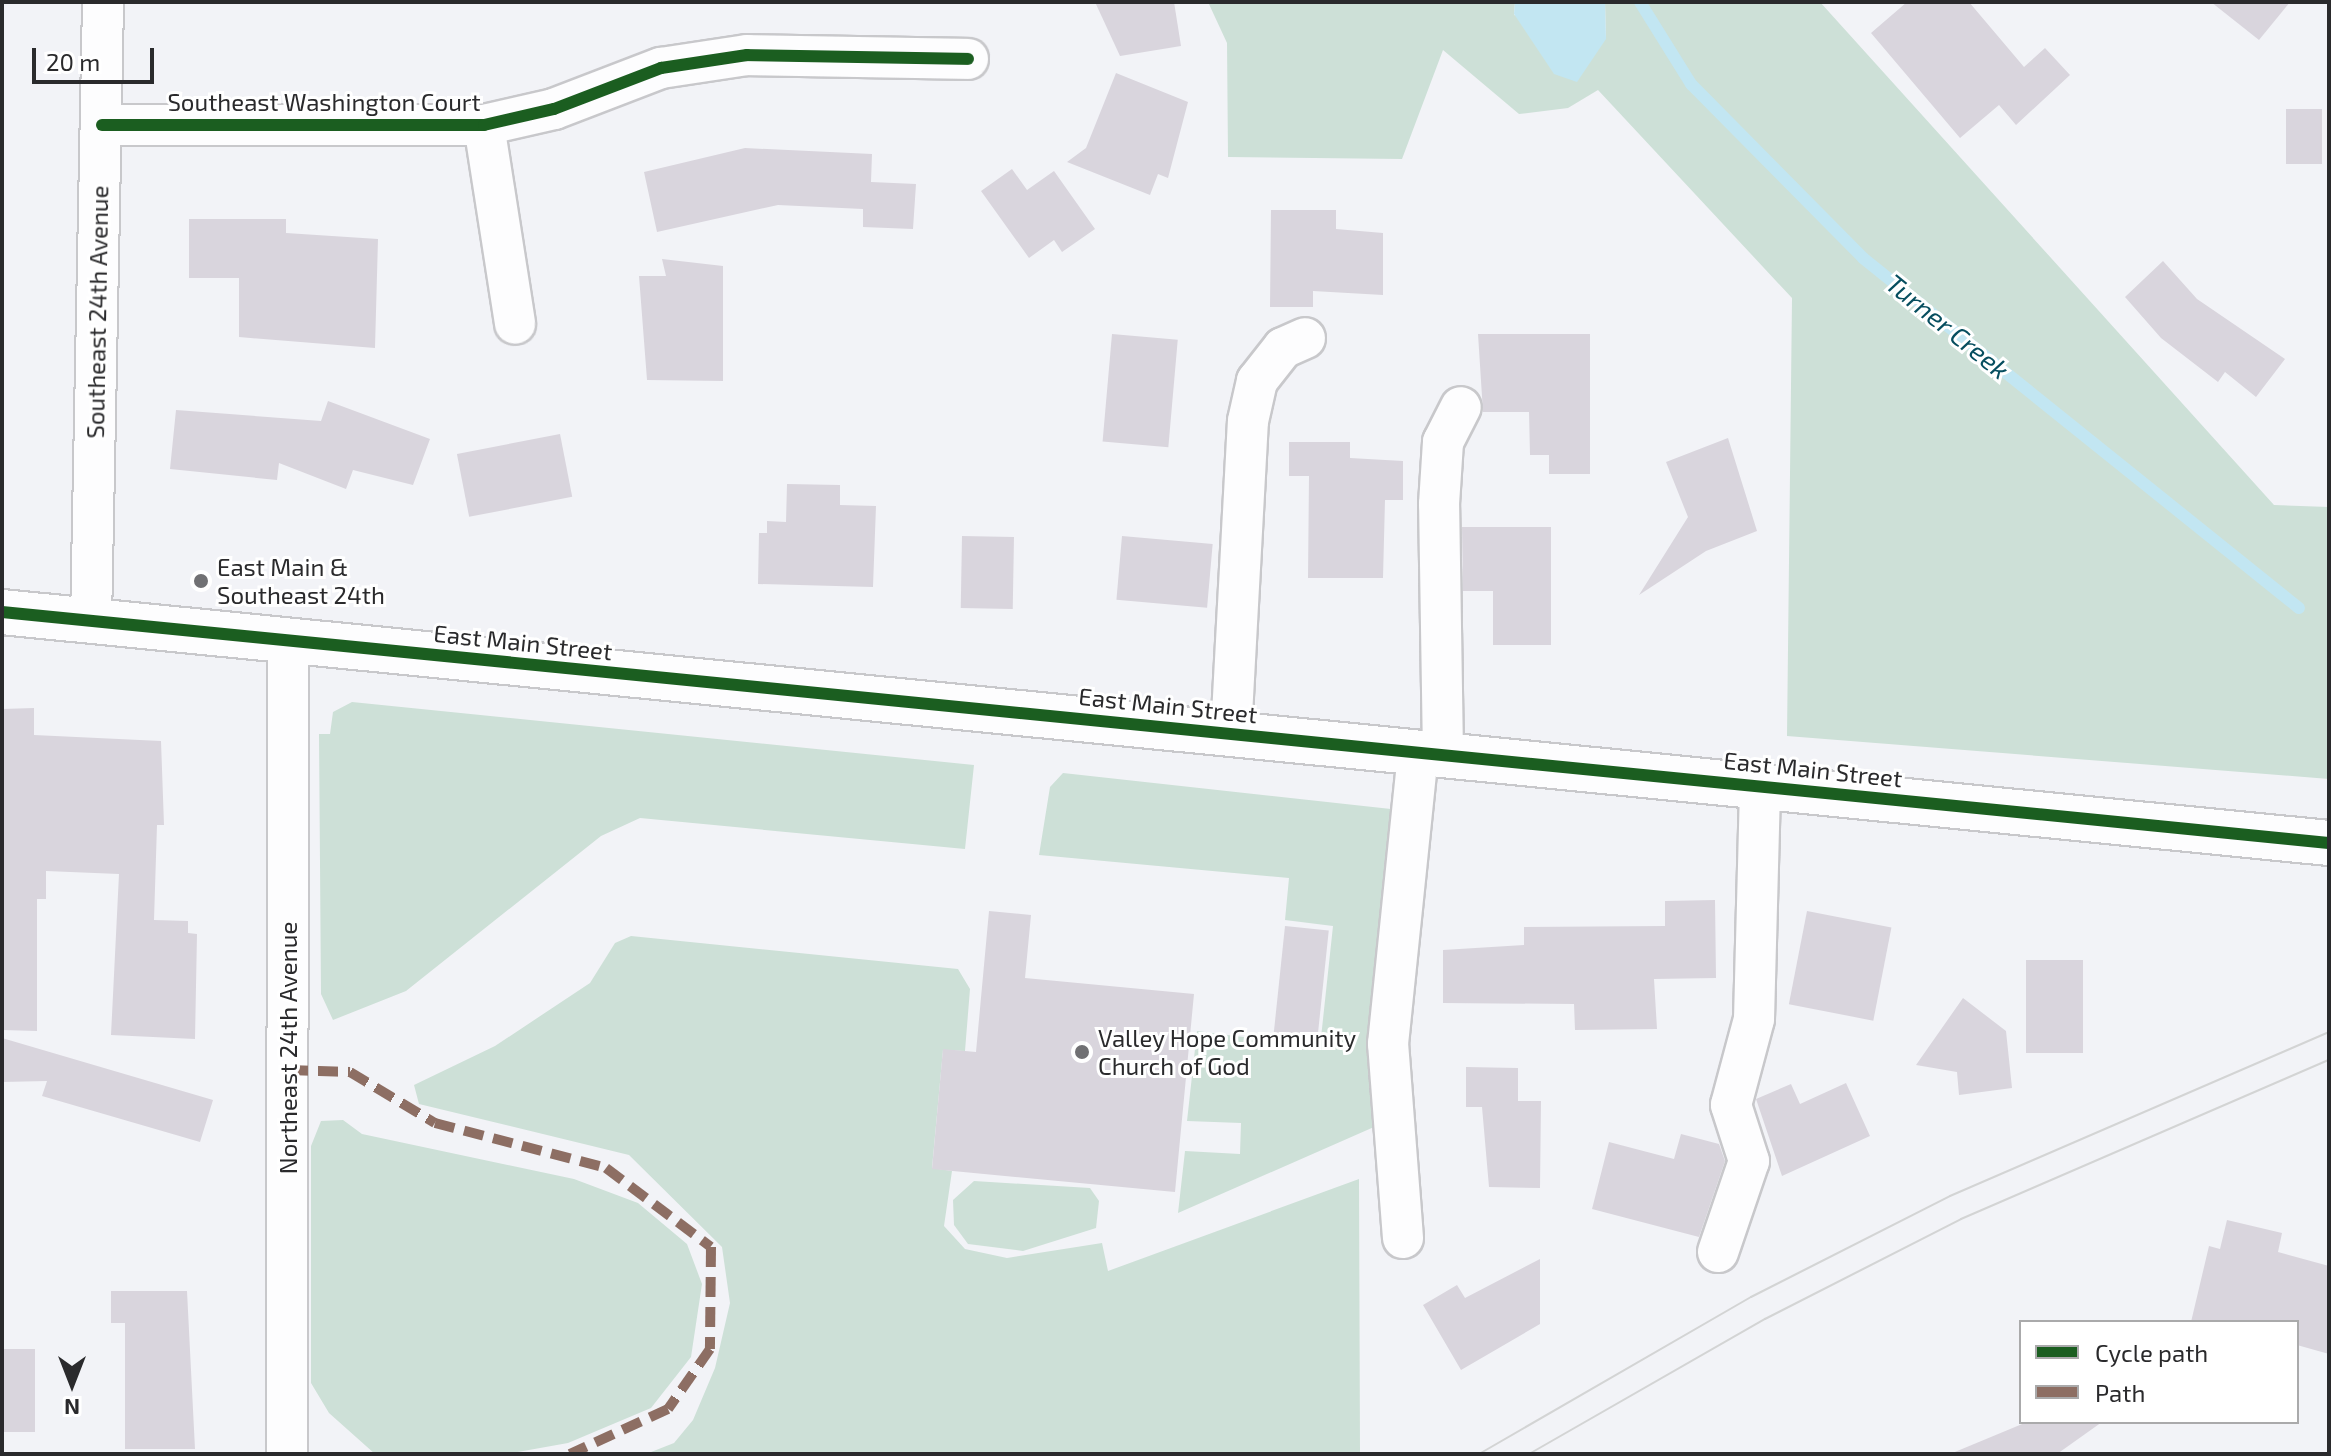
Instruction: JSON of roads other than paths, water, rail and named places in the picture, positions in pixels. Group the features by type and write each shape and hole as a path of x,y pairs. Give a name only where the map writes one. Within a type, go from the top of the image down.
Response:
{"main road":[{"name":"East Main Street","path":"2,612 2329,843"}],"street":[{"name":"Southeast 24th Avenue","path":"91,622 103,2"},
{"name":"Southeast Washington Court","path":"102,125 484,125 554,109 661,68 747,55 968,59"},
{"path":"484,125 515,324"},
{"path":"1231,734 1248,421 1257,381 1283,348 1305,338"},
{"path":"1403,1238 1388,1044 1431,753 1443,442 1461,407"},
{"name":"Northeast 24th Avenue","path":"287,1454 288,641"},
{"path":"1718,1252 1749,1161 1731,1105 1754,1019 1760,785"}],"water":[{"path":"1515,2 1605,2 1606,39 1577,82 1554,74 1514,14"}],"waterway":[{"name":"Turner Creek","path":"1640,2 1691,84 1863,258 2299,608"}],"tram line":[{"path":"1479,1454 1751,1297 1950,1196 2329,1032"},
{"path":"1529,1454 1765,1319 1961,1219 2329,1060"}],"place":[{"name":"East Main & Southeast 24th","path":"201,581"},
{"name":"Valley Hope Community Church of God","path":"1082,1052"}]}
